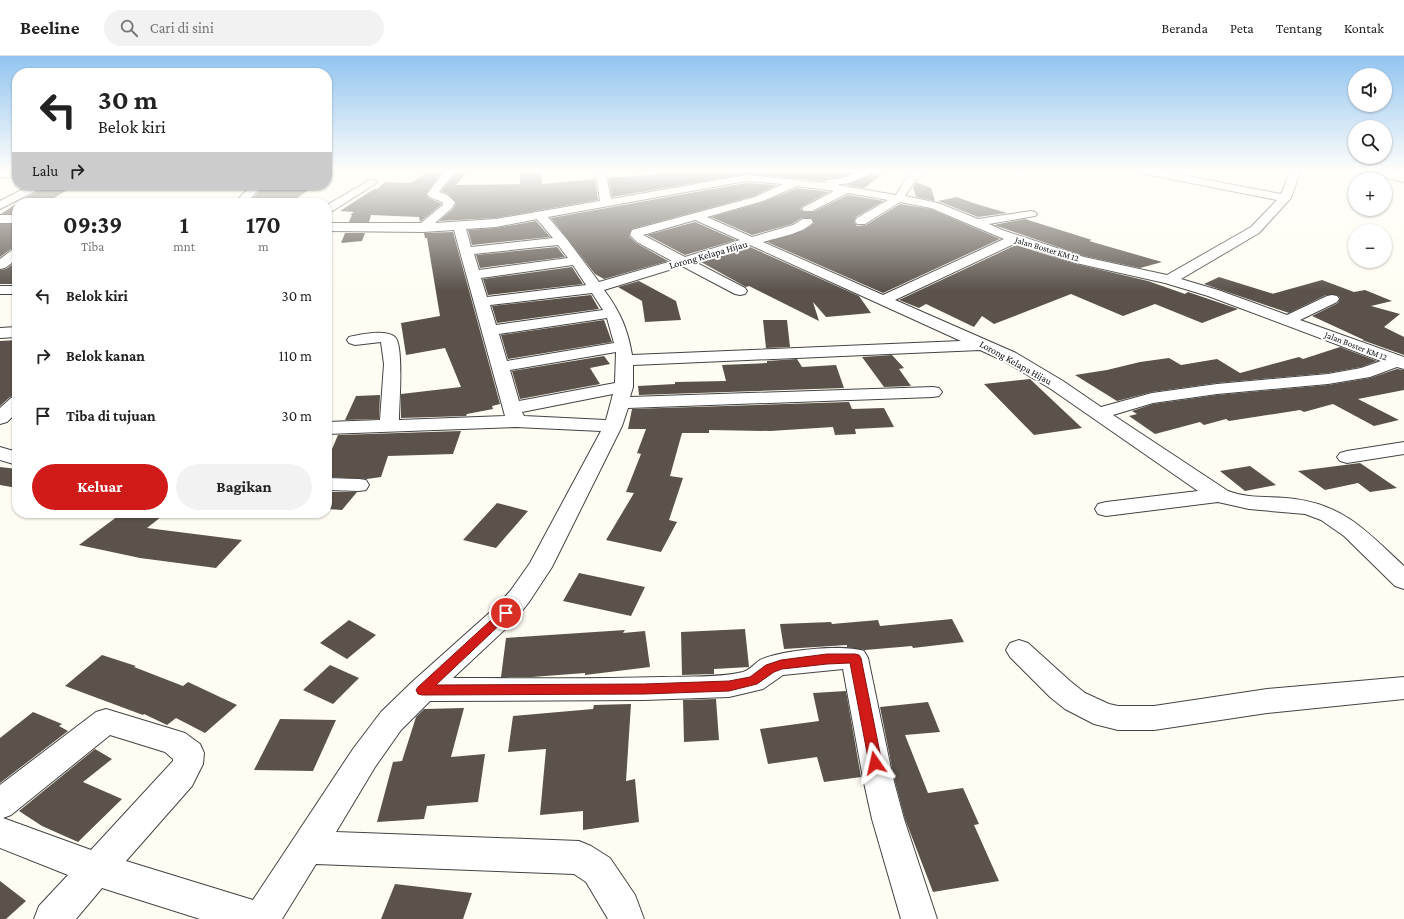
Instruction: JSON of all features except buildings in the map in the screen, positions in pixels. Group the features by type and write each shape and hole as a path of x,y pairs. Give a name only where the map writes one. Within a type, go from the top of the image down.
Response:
{"street":[{"path":"423,228 443,210"},
{"name":"Jalan Boster KM 12","path":"332,227 423,228 459,226 541,216 572,210"},
{"path":"717,210 641,231 636,233 636,235 740,291"},
{"path":"861,221 879,210"},
{"name":"Jalan Boster KM 12","path":"949,210 1015,239 1081,260 1169,280 1213,293 1401,362"},
{"path":"1169,280 1255,230 1273,210"},
{"path":"976,223 1031,214"},
{"path":"262,919 364,758 391,721 422,690 506,613 520,596 540,567 613,426 623,395 624,353 619,330 612,313 595,288 562,241 541,216"},
{"path":"696,216 751,241 797,228 807,222"},
{"path":"0,219 12,219"},
{"path":"459,226 514,415"},
{"path":"883,300 1015,239"},
{"path":"467,251 562,241"},
{"name":"Lorong Kelapa Hijau","path":"482,302 595,288 751,241 986,345 1030,368 1220,495 1247,502 1303,507 1325,513 1346,526 1404,580"},
{"path":"474,275 576,261"},
{"path":"0,290 12,290"},
{"path":"1288,320 1316,308 1332,299"},
{"path":"490,331 612,313"},
{"path":"0,333 12,332"},
{"path":"356,340 381,337 389,340 392,364 389,426"},
{"path":"500,367 624,353 986,345"},
{"path":"1098,413 1152,398 1217,389 1342,377 1364,373 1401,362"},
{"path":"332,428 389,426 514,415 623,395 933,392"},
{"path":"0,418 12,407"},
{"path":"514,415 613,426"},
{"path":"1347,457 1404,448"},
{"path":"0,453 12,451"},
{"path":"0,453 12,457"},
{"path":"332,484 359,485"},
{"path":"1106,509 1220,495"},
{"path":"1019,650 1060,689 1075,701 1099,713 1118,718 1154,718 1267,702 1404,688"},
{"path":"422,690 644,689 729,686 753,681 770,668 781,664 827,659 855,658 878,778 888,819 919,919"},
{"path":"0,804 106,722 174,742 189,753 190,758 186,770 98,870 52,919"},
{"path":"0,832 98,870 258,919"},
{"path":"309,847 579,858 598,870 622,908 626,919"}],"route":[{"path":"506,613 422,690 644,689 729,686 753,681 762,676 770,668 781,664 827,659 855,658 875,763"}]}
